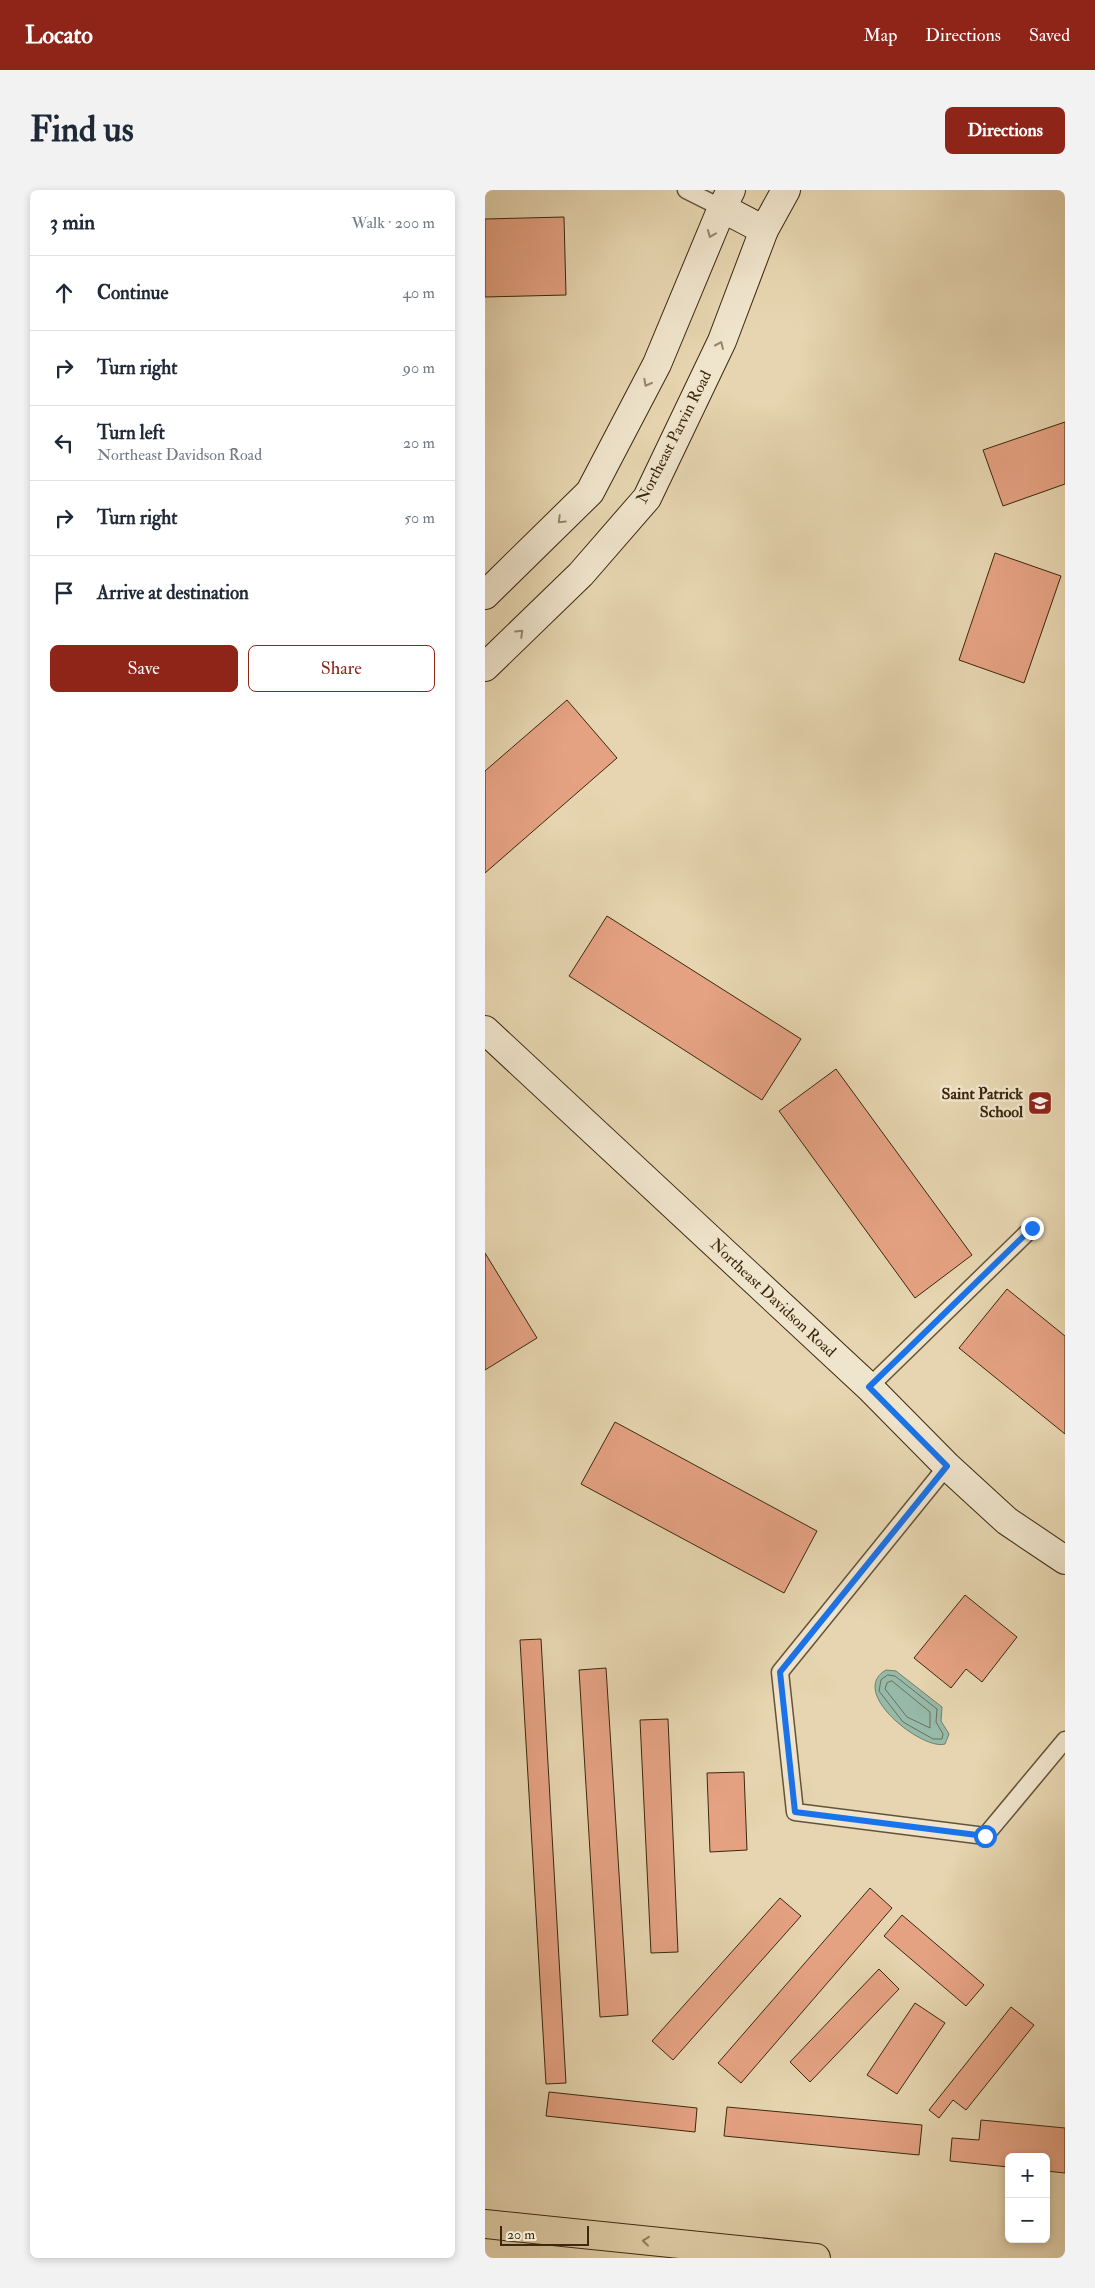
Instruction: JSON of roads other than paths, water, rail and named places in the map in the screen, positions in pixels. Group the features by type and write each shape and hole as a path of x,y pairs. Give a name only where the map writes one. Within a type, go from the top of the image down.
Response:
{"highway":[{"path":"485,2224 816,2258"}],"main road":[{"name":"Northeast Parvin Road","path":"485,667 581,574 647,498 722,341 763,230 786,190"},
{"path":"485,595 590,492 657,364 727,199 763,230"},
{"name":"Northeast Davidson Road","path":"485,1030 869,1387 947,1466 1007,1521 1065,1560"}],"lane":[{"path":"687,190 727,199"},
{"path":"869,1387 1032,1228"},
{"path":"947,1466 780,1672 795,1812 985,1836 1065,1740"}],"water":[{"path":"886,1670 896,1671 942,1707 941,1721 949,1734 945,1744 935,1744 906,1729 882,1705 876,1692 876,1680"}],"place":[{"name":"Saint Patrick School","path":"1040,1103"}]}
